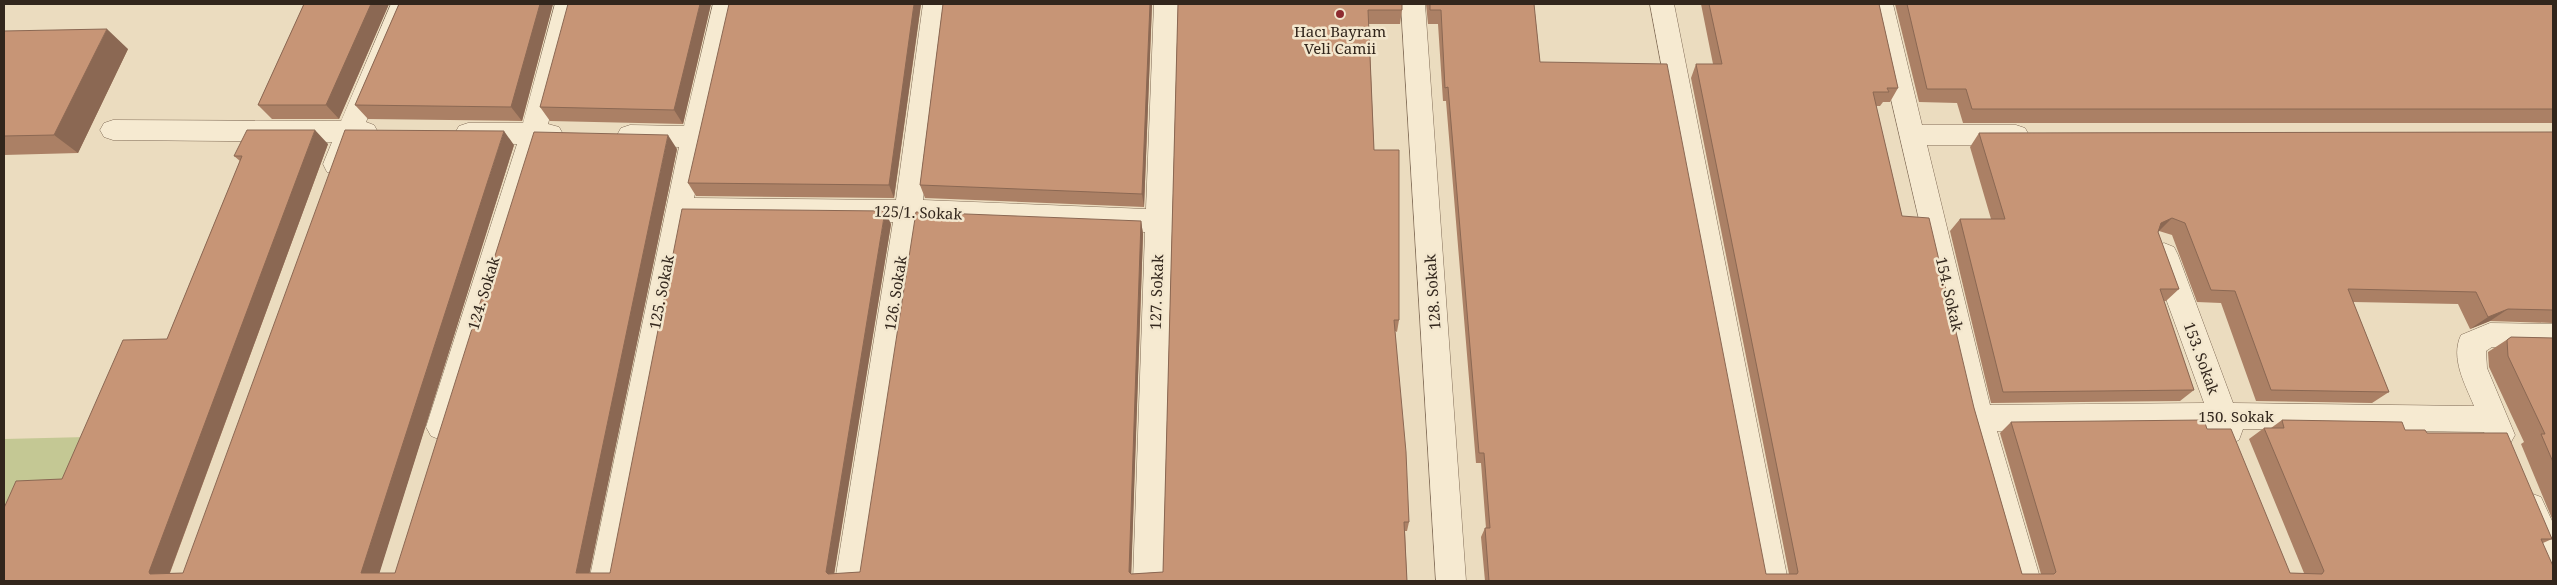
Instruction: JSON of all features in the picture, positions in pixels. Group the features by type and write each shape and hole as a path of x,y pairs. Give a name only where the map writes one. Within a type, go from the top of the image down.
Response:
{"street":[{"path":"328,188 348,132 403,4"},
{"name":"124. Sokak","path":"435,448 533,133 567,4"},
{"name":"125. Sokak","path":"604,581 678,209 725,4"},
{"name":"126. Sokak","path":"850,581 908,211 934,4"},
{"name":"127. Sokak","path":"1148,581 1166,4"},
{"name":"128. Sokak","path":"1413,4 1451,581"},
{"path":"1662,4 1773,581"},
{"name":"154. Sokak","path":"1881,4 1979,418 2026,581"},
{"path":"112,130 387,132"},
{"path":"446,132 571,134"},
{"path":"609,135 694,137"},
{"path":"1912,136 2040,135"},
{"name":"125/1. Sokak","path":"678,209 908,211 1158,221"},
{"name":"153. Sokak","path":"2160,244 2238,453"},
{"path":"2508,455 2473,368 2471,344 2490,335 2553,336"},
{"name":"150. Sokak","path":"1979,418 2223,416 2493,419"},
{"path":"2519,482 2553,555"}],"green space":[{"path":"128,436 4,581 4,439"}],"building":[{"path":"304,4 371,4 326,105 258,105"},
{"path":"399,4 540,4 511,107 355,105"},
{"path":"568,4 700,4 674,110 540,107"},
{"path":"729,4 914,4 889,185 688,183"},
{"path":"943,4 1150,4 1142,194 920,185"},
{"path":"1178,4 1402,4 1402,10 1368,10 1374,150 1399,150 1399,320 1394,320 1406,452 1409,522 1404,522 1407,581 4,581 4,508 16,481 62,479 123,340 167,339 242,156 234,156 247,130 315,130 149,572 150,574 183,573 345,130 504,131 361,573 395,573 534,132 668,135 576,573 610,573 682,209 885,211 826,572 828,574 860,572 916,212 1141,221 1129,572 1131,574 1163,572"},
{"path":"1430,4 1534,4 1540,62 1667,64 1766,574 1797,574 1798,572 1696,64 1722,64 1709,4 1879,4 1898,88 1887,88 1889,92 1873,92 1902,216 1929,218 1974,408 2022,574 2054,574 2056,572 2011,422 2204,420 2207,429 2231,429 2290,573 2322,574 2324,571 2264,428 2284,428 2282,420 2402,422 2405,430 2425,430 2427,433 2507,433 2552,539 2541,539 2553,566 2553,581 1489,581 1485,528 1490,528 1484,453 1479,453 1448,87 1445,88 1441,10 1430,10"},
{"path":"1907,4 2553,4 2553,109 1972,109 1966,89 1927,89"},
{"path":"107,29 54,135 4,136 4,31"},
{"path":"2553,132 2553,310 2508,309 2488,317 2476,292 2348,289 2389,392 2271,390 2235,291 2211,290 2185,223 2172,218 2161,223 2158,232 2179,289 2160,289 2194,390 2003,392 1960,219 2005,219 1979,133"},
{"path":"2511,337 2553,338 2553,462 2541,434 2545,434 2508,356 2507,340"}],"place":[{"name":"Hacı Bayram Veli Camii","path":"1340,14"}]}
